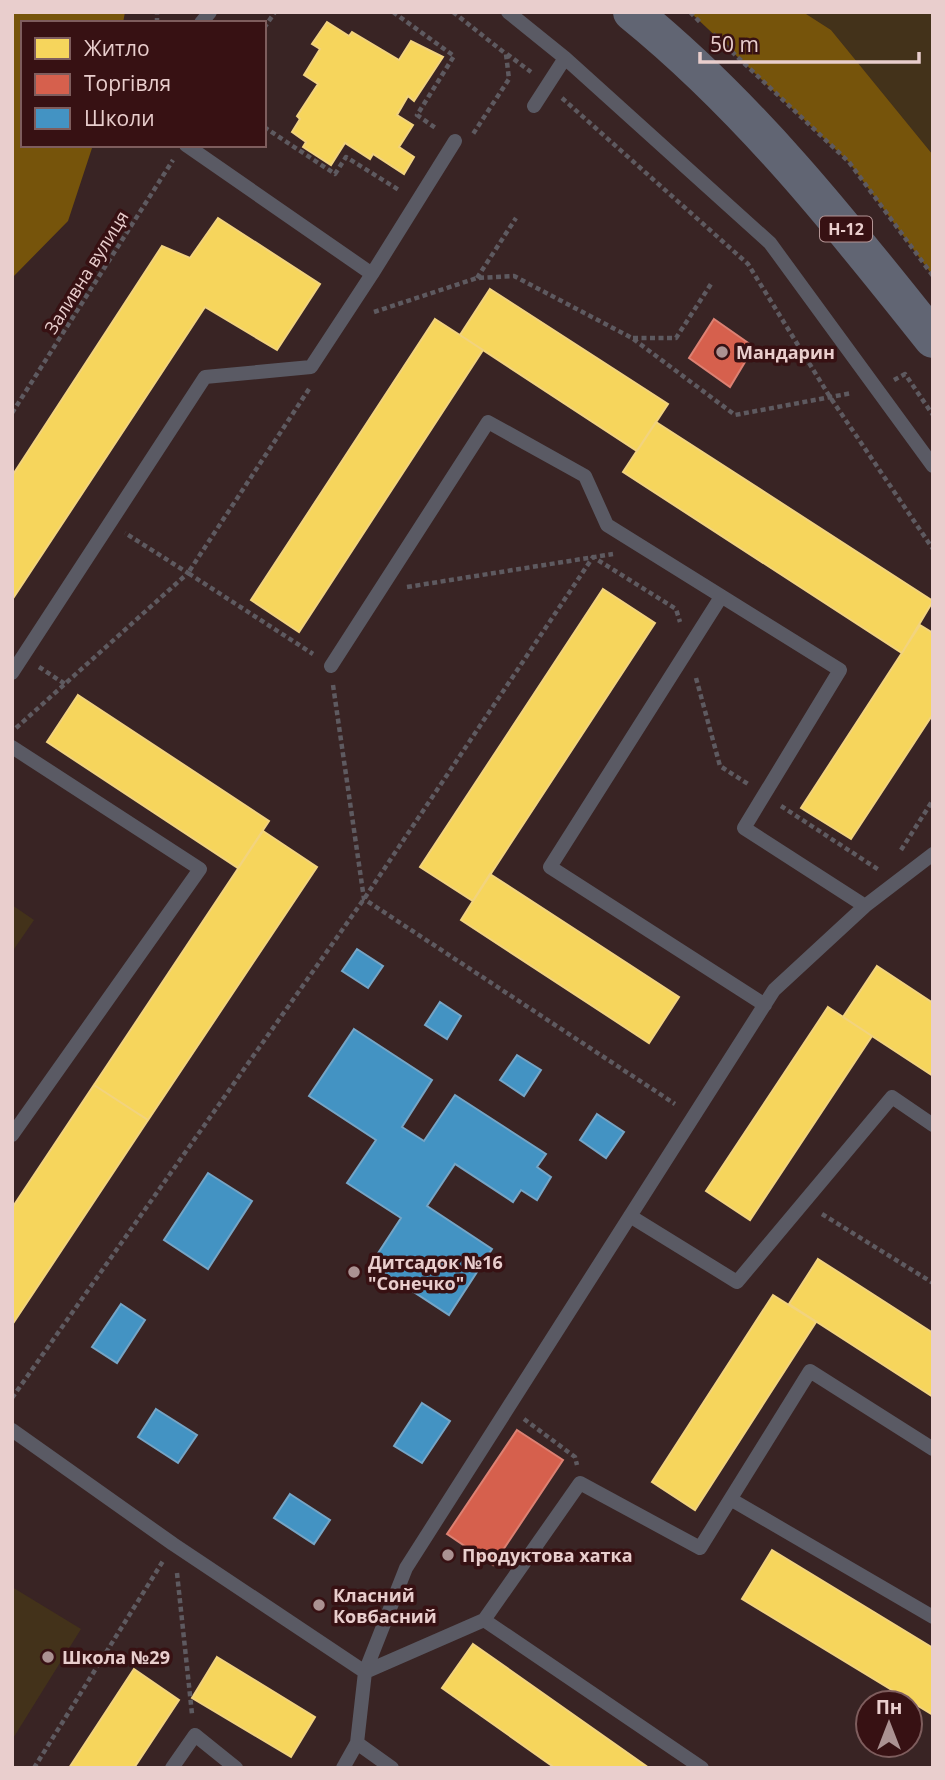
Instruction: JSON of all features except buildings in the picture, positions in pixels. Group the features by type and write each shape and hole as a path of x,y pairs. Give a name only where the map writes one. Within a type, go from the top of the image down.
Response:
{"main road":[{"name":"Н-12","path":"632,12 753,123 840,222 933,339"}],"lane":[{"path":"508,12 565,58 770,243 933,466"},
{"path":"534,106 565,58"},
{"path":"12,673 205,377 312,367 455,141"},
{"path":"189,147 372,274"},
{"path":"331,666 488,422 585,476 607,525 840,670 744,828 865,906"},
{"path":"721,597 551,867 765,1005"},
{"path":"12,747 200,869 12,1135"},
{"path":"343,1768 357,1743 365,1672 406,1568 774,990 865,906 933,854"},
{"path":"630,1216 737,1282 892,1097 933,1125"},
{"path":"365,1672 484,1619 580,1483 700,1548 810,1371 933,1449"},
{"path":"12,1430 173,1544 365,1672"},
{"path":"732,1500 933,1617"},
{"path":"484,1619 702,1768"},
{"path":"172,1768 195,1735 236,1768"},
{"path":"357,1743 393,1768"}],"path":[{"path":"393,12 454,56 417,115 438,130 432,140"},
{"path":"690,12 849,162 933,276"},
{"path":"506,54 548,85 748,264 830,397 933,549"},
{"path":"266,128 335,174 346,157 400,191"},
{"name":"Заливна вулиця","path":"12,413 100,279 175,156"},
{"path":"395,199 406,181"},
{"path":"477,278 516,218"},
{"path":"368,314 477,278 514,276 632,338 735,415 876,388"},
{"path":"632,338 676,338 711,284"},
{"path":"905,374 933,415"},
{"path":"12,731 188,573 110,523"},
{"path":"379,591 645,549"},
{"path":"593,557 676,609 720,766 897,882"},
{"path":"12,1398 364,899 593,557"},
{"path":"23,657 65,684"},
{"path":"331,666 364,899 694,1116"},
{"path":"804,1203 933,1283"},
{"path":"508,1408 575,1457 580,1483"},
{"path":"173,1544 195,1735"},
{"path":"34,1768 173,1544"}],"shaded area":[{"path":"12,12 125,12 123,21 21,21 21,147 92,147 68,221 12,278"},
{"path":"690,12 803,12 831,30 933,155 933,276 849,162"},
{"path":"803,12 933,12 933,155 831,30"},
{"path":"12,905 34,920 12,952"},
{"path":"12,1587 81,1629 12,1740"}],"place":[{"name":"Мандарин","path":"722,352"},
{"name":"Дитсадок №16 \"Сонечко\"","path":"354,1272"},
{"name":"Продуктова хатка","path":"448,1555"},
{"name":"Класний Ковбасний","path":"319,1605"},
{"name":"Школа №29","path":"48,1657"}]}
